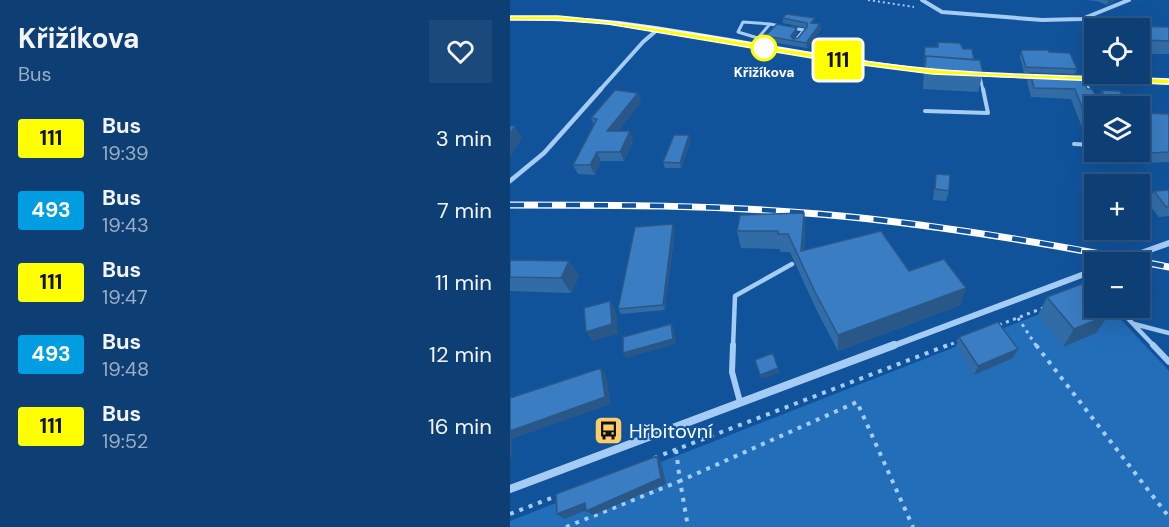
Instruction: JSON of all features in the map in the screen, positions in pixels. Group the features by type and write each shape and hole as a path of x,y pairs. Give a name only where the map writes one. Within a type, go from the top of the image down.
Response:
{"main road":[{"path":"510,18 586,20 871,64 945,72"},
{"path":"957,73 1052,78"},
{"path":"1063,78 1084,79"},
{"path":"1150,81 1169,82"}],"street":[{"path":"922,0 930,7 958,15 1063,20 1082,19 1129,0"},
{"path":"510,181 544,153 643,42 657,30"},
{"path":"1144,252 1169,243"},
{"path":"510,489 1084,274"}],"lane":[{"path":"758,38 738,32 743,22 804,30 795,41"},
{"path":"751,46 770,24"},
{"path":"925,111 988,113 979,74"},
{"path":"1074,144 1084,144"},
{"path":"740,402 732,372 735,296 792,264"},
{"path":"1128,318 1169,362"},
{"path":"1134,324 1169,333"}],"path":[{"path":"868,0 930,7"},
{"path":"996,327 1051,305"},
{"path":"1018,318 1039,349 1169,517"},
{"path":"643,463 962,339"},
{"path":"566,527 680,481 857,402 913,527"},
{"path":"676,450 688,527"},
{"path":"510,514 565,492"}],"shaded area":[{"path":"1084,309 1084,318 1119,318 1169,371 1169,527 510,527 510,521 1040,314"}],"building":[{"path":"786,14 815,18 811,23 820,24 806,43 765,36 777,24 797,28 791,36 793,39 798,38 807,27 807,23 783,18"},
{"path":"1150,27 1169,27 1169,41 1150,40"},
{"path":"938,42 960,43 963,49 972,49 974,60 926,56 924,61 925,47 938,47"},
{"path":"1022,50 1070,53 1077,69 1026,67"},
{"path":"926,56 980,60 983,73 925,70"},
{"path":"1030,73 1082,75 1087,89 1092,89 1096,96 1084,96 1084,113 1075,89 1034,88"},
{"path":"615,90 638,93 607,131 630,131 620,152 597,152 590,165 573,165 597,119 591,118"},
{"path":"1102,90 1120,91 1123,96 1104,96"},
{"path":"1150,113 1169,114 1169,152 1152,153 1150,150"},
{"path":"674,135 689,135 680,163 663,162"},
{"path":"936,174 950,175 949,191 935,189"},
{"path":"1169,190 1169,206 1166,207 1154,191"},
{"path":"804,213 801,251 881,231 909,271 944,259 966,288 838,335 788,234 778,234 778,231 737,231 740,215"},
{"path":"673,224 663,305 618,309 635,227"},
{"path":"510,260 569,261 561,278 510,277"},
{"path":"1084,283 1084,318 1102,318 1074,329 1047,297"},
{"path":"610,301 612,324 586,332 584,308"},
{"path":"998,322 1018,349 978,366 959,337"},
{"path":"671,324 673,339 623,353 623,337"},
{"path":"773,353 778,368 760,375 755,360"},
{"path":"601,368 605,397 510,431 510,398"},
{"path":"657,456 661,478 586,511 585,503 557,514 556,494"}],"railway":[{"path":"510,205 703,207 819,214 907,223 995,236 1169,267"}],"bus line":[{"name":"111","path":"510,18 558,18 608,22 824,58 933,71 1000,76 1169,82"}],"place":[{"name":"Křižíkova","path":"764,48"},
{"name":"Hřbitovní","path":"608,431"}]}
